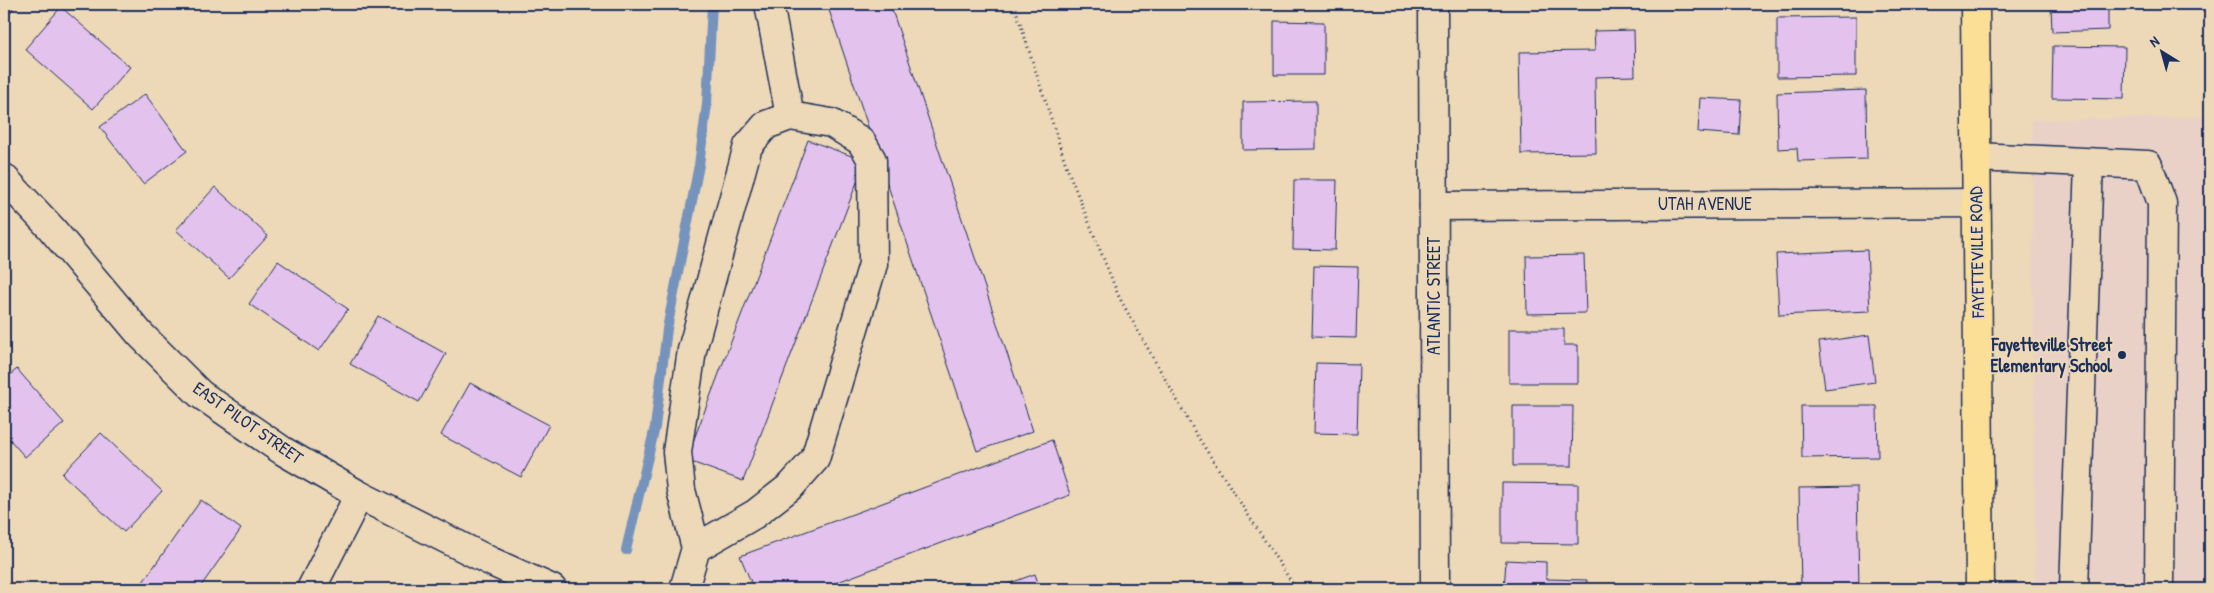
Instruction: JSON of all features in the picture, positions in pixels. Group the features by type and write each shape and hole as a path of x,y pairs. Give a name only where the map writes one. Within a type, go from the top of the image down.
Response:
{"main road":[{"name":"FAYETTEVILLE ROAD","path":"1975,4 1980,589"}],"street":[{"path":"769,4 790,116"},
{"name":"ATLANTIC STREET","path":"1434,4 1435,589"},
{"path":"684,589 696,548 681,490 677,452 692,350 748,146 766,125 790,116 831,123 861,141 872,160 873,264 815,459 791,486 755,514 696,548"},
{"path":"1976,157 2148,165 2162,203 2160,589"},
{"path":"2074,589 2089,162"},
{"name":"EAST PILOT STREET","path":"4,178 51,228 140,334 200,394 283,451 359,495 492,562 552,589"},
{"name":"UTAH AVENUE","path":"1434,206 1976,203"},
{"path":"311,589 359,495"}],"path":[{"path":"1014,4 1067,168 1119,297 1196,434 1296,589"}],"shaded area":[{"name":"Fayetteville Street Elementary School","path":"2210,117 2210,589 2035,589 2032,120"}],"building":[{"path":"4,4 15,4 4,24"},
{"path":"827,4 890,4 1033,431 977,451"},
{"path":"1580,4 1580,5 1528,5"},
{"path":"2051,4 2108,4 2108,30 2052,32"},
{"path":"61,7 130,67 93,109 25,49"},
{"path":"1856,17 1856,76 1777,77 1777,18"},
{"path":"1274,21 1324,22 1324,75 1274,75"},
{"path":"1634,30 1635,76 1595,77 1596,153 1521,154 1519,52 1595,51 1594,31"},
{"path":"2053,46 2125,47 2124,99 2052,98"},
{"path":"1866,90 1867,159 1798,161 1797,148 1778,149 1777,93"},
{"path":"145,94 187,151 143,184 100,127"},
{"path":"1700,98 1741,100 1739,135 1698,132"},
{"path":"1316,101 1316,149 1243,150 1243,102"},
{"path":"808,140 865,161 743,481 686,460"},
{"path":"1294,180 1337,180 1335,250 1293,249"},
{"path":"215,187 268,236 229,278 176,230"},
{"path":"1867,250 1870,311 1779,315 1776,254"},
{"path":"1584,255 1586,313 1527,314 1526,256"},
{"path":"278,261 348,309 319,351 249,304"},
{"path":"1314,266 1358,267 1356,338 1312,337"},
{"path":"378,316 446,354 419,402 350,364"},
{"path":"1509,329 1564,329 1564,345 1578,345 1578,383 1509,383"},
{"path":"1869,335 1875,382 1825,389 1819,342"},
{"path":"1316,363 1359,364 1357,434 1314,433"},
{"path":"17,369 64,423 25,457 4,433 4,380"},
{"path":"470,383 549,425 521,477 441,435"},
{"path":"1513,406 1573,406 1572,466 1513,466"},
{"path":"1801,406 1877,406 1878,457 1802,458"},
{"path":"101,433 162,491 124,532 62,474"},
{"path":"1052,440 1070,495 819,589 754,589 740,556"},
{"path":"1502,483 1578,484 1578,544 1502,543"},
{"path":"1857,487 1859,589 1801,589 1799,488"},
{"path":"2207,491 2210,491 2210,589 2208,589"},
{"path":"201,500 241,529 199,589 138,589"},
{"path":"1506,560 1546,562 1546,579 1587,580 1586,589 1504,589"},
{"path":"1035,574 1040,589 994,589"},
{"path":"1110,582 1115,589 1101,589"}],"waterway":[{"path":"626,550 655,427 667,329 699,165 707,104 712,4"}],"place":[{"name":"Fayetteville Street Elementary School","path":"2122,355"}]}
